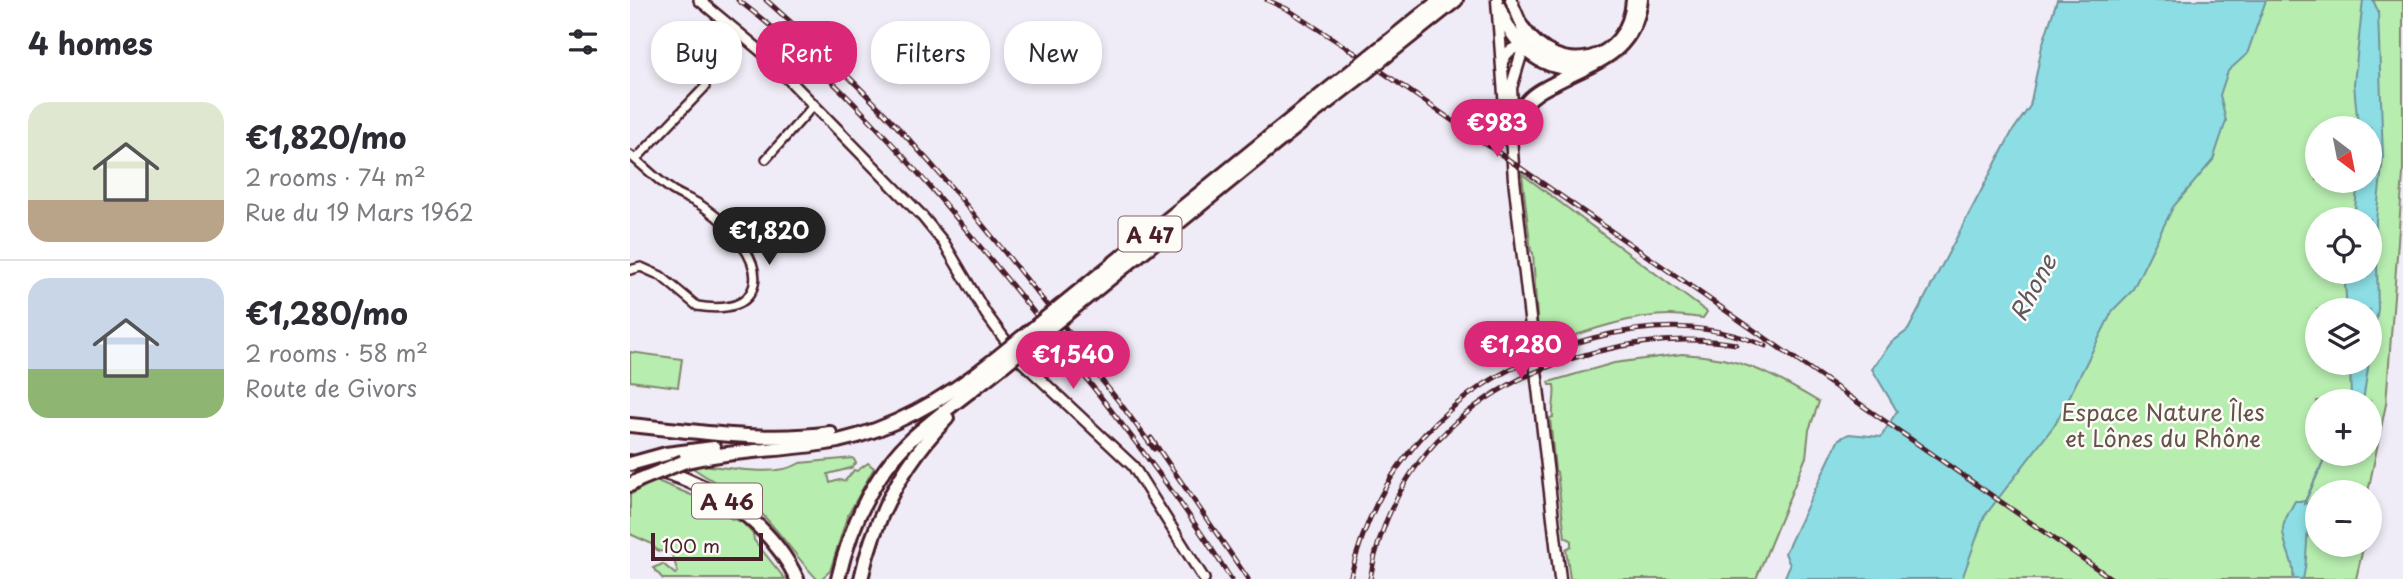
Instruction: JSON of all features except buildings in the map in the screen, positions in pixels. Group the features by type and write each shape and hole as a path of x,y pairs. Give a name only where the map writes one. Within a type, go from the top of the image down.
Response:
{"highway":[{"name":"A 47","path":"1383,52 1440,0"},
{"name":"A 47","path":"767,448 838,441 896,422 944,397 997,364 1308,111 1383,52 1456,0"},
{"path":"1523,28 1542,49 1556,57 1574,60 1590,57 1605,50 1624,32 1631,15 1633,0"},
{"path":"1511,137 1519,113 1530,98 1612,54 1627,39 1636,22 1641,0"},
{"path":"1498,4 1510,32 1535,58 1552,66 1587,66"},
{"name":"A 47","path":"862,579 877,527 889,498 905,471 939,426 997,364"},
{"name":"A 47","path":"838,579 846,546 857,519 886,470 916,435 978,386"},
{"path":"630,425 777,437 818,435 896,422"},
{"path":"630,463 666,454 726,447 767,448"},
{"path":"635,483 684,461 767,448"},
{"name":"A 46","path":"630,463 687,480 731,504 749,517 769,538 797,579"}],"main road":[{"path":"1511,0 1523,28 1522,47 1511,89 1514,179 1560,579"},
{"path":"1498,4 1506,124 1511,137"},
{"path":"1502,62 1509,50 1522,47 1542,49"}],"street":[{"path":"699,0 762,52 922,216 944,243 991,322 1020,360 1133,466 1204,579"},
{"path":"630,270 641,267 661,276 697,306 730,307 741,303 751,292 756,275 754,266 722,221 705,207 671,189 633,157 705,87"},
{"path":"766,159 814,105"}],"green space":[{"name":"Espace Nature Îles et Lônes du Rhône","path":"2165,0 2403,0 2403,174 2386,404 2382,424 2382,389 2305,389 2305,466 2373,466 2370,480 2305,480 2305,557 2361,557 2356,579 1915,579"},
{"path":"1522,174 1707,312 1703,318 1670,315 1638,318 1586,332 1539,349 1533,253"},
{"path":"630,352 682,359 678,387 630,381"},
{"path":"1682,354 1721,359 1754,368 1819,402 1809,430 1806,457 1756,579 1570,579 1566,549 1571,546 1571,540 1565,537 1555,470 1550,418 1553,417 1554,385 1549,382 1614,363"},
{"path":"853,458 856,463 851,468 828,474 830,483 845,481 854,470 857,471 868,463 874,468 847,517 830,571 821,579 817,579 753,506 693,468 701,465 765,471 800,463"},
{"path":"655,480 708,502 730,518 742,522 785,579 663,579 653,568 663,564 675,574 678,572 671,552 658,551 650,543 630,534 630,495"}],"water":[{"name":"Rhone","path":"2057,0 2266,0 2247,54 2228,71 2220,95 2226,121 2213,160 2173,207 2132,291 2113,310 2056,423 1984,517 1962,579 1784,579 1790,565 1785,553 1839,439 1849,434 1881,437 1897,411 1872,369 1891,343 1908,330 2012,132 2030,106 2042,46"},
{"path":"2363,0 2373,0 2378,11 2382,116 2357,116 2354,84"},
{"path":"2357,193 2379,193 2377,207 2355,207"},
{"path":"2345,284 2377,284 2378,298 2346,298"},
{"path":"2350,375 2367,375 2365,389 2351,389"},
{"path":"2295,501 2305,501 2306,557 2303,579 2293,579 2293,566 2283,535 2285,521"}],"waterway":[{"path":"2304,504 2321,466"}],"railway":[{"path":"738,0 821,71 932,189 1036,315 1162,477 1231,579"},
{"path":"766,0 839,67 907,138 967,206 1076,341"},
{"path":"1267,0 1287,9 1355,53 2112,579"},
{"path":"1350,579 1364,533 1383,492 1407,455 1436,423 1469,395 1506,372 1548,353 1593,338 1637,330 1680,327 1702,329 1745,338 1766,346"},
{"path":"1066,336 1154,449"},
{"path":"1370,579 1381,536 1398,497 1420,462 1446,431 1478,405 1513,383 1553,365 1595,352 1665,340 1736,344"},
{"path":"1151,438 1248,579"}]}
